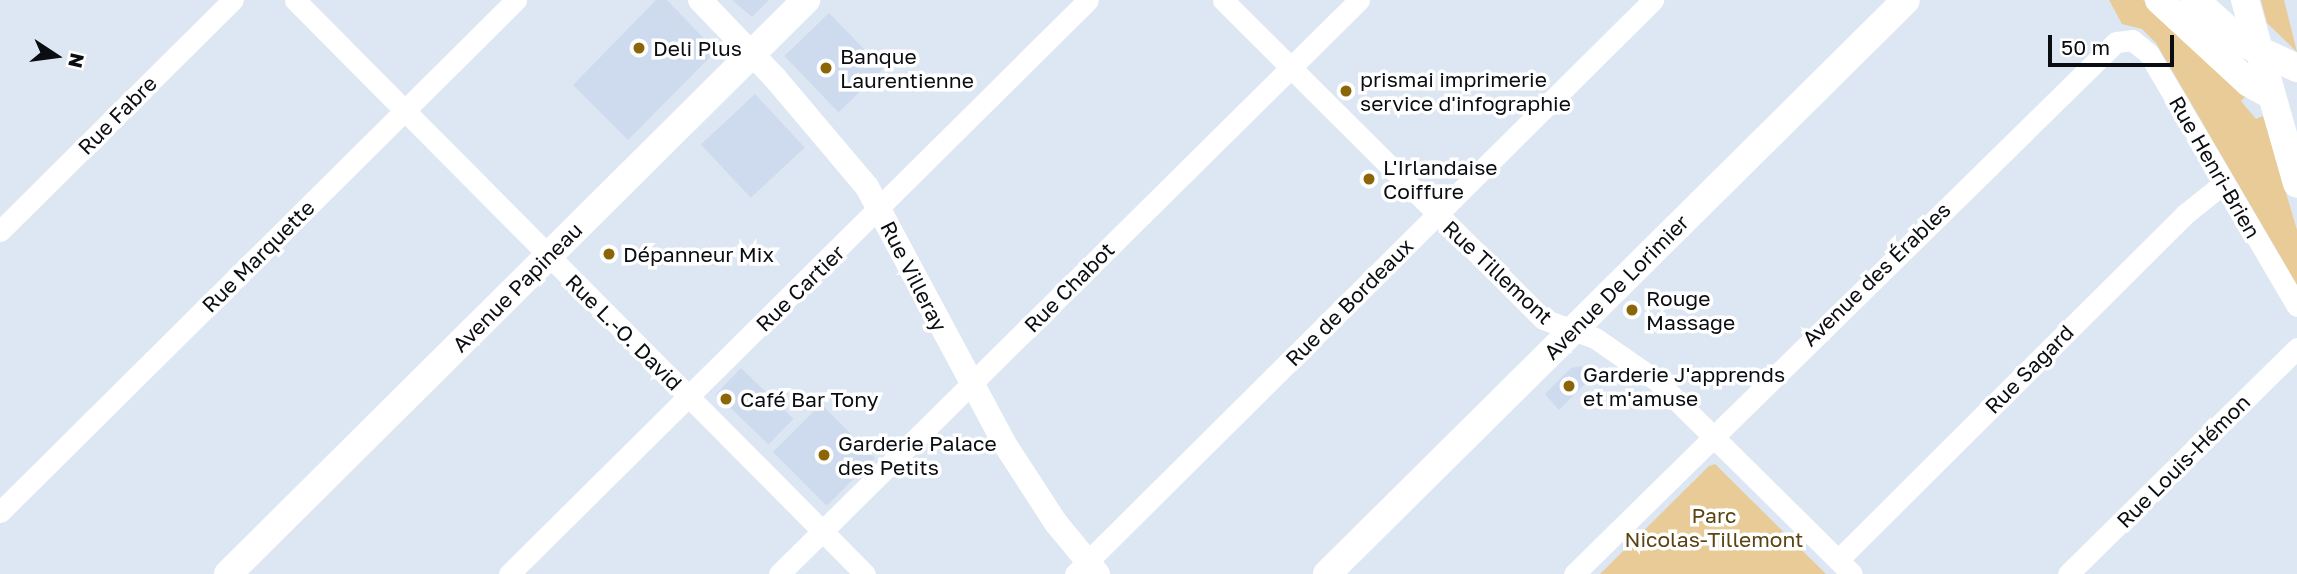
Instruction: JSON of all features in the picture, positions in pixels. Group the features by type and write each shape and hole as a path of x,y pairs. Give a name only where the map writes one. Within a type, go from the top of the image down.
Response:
{"main road":[{"name":"Avenue Papineau","path":"228,574 806,0"},
{"name":"Avenue De Lorimier","path":"1327,574 1906,0"},
{"path":"2158,0 2249,83 2272,96"},
{"path":"2195,0 2261,53 2297,68"},
{"path":"2245,0 2297,184"}],"street":[{"name":"Rue Fabre","path":"0,231 233,0"},
{"name":"Rue L.-O. David","path":"295,0 865,574"},
{"name":"Rue Marquette","path":"0,513 516,0"},
{"name":"Rue Villeray","path":"701,0 753,54 863,181 971,384 1026,478 1087,570"},
{"name":"Rue Cartier","path":"509,574 1088,0"},
{"name":"Rue Tillemont","path":"1223,0 1549,325 1595,338 1637,366 1713,435 1845,567"},
{"name":"Rue Chabot","path":"779,574 1359,0"},
{"name":"Rue de Bordeaux","path":"1087,570 1653,0"},
{"name":"Rue Henri-Brien","path":"2124,39 2149,54 2297,306"},
{"name":"Avenue des Érables","path":"1574,574 2108,46 2124,39"},
{"name":"Rue Sagard","path":"1845,567 2184,215 2224,183"},
{"name":"Rue Louis-Hémon","path":"2068,574 2297,348"}],"shaded area":[{"path":"656,0 667,0 716,51 628,140 573,85"},
{"path":"732,0 769,0 752,17"},
{"name":"Banque Laurentienne","path":"829,13 883,69 839,112 784,56"},
{"path":"755,94 805,147 751,198 701,144"},
{"name":"Garderie J'apprends et m'amuse","path":"1581,366 1592,377 1559,410 1545,394 1571,368"},
{"path":"741,368 794,419 769,445 716,394"},
{"name":"Garderie Palace des Petits","path":"821,404 875,458 827,506 773,452"}],"green space":[{"path":"2109,0 2143,0 2247,95 2241,101 2256,119 2263,116 2297,230 2297,285 2156,43 2142,29 2122,24"},
{"path":"2261,0 2284,0 2297,52 2267,23"},
{"name":"Parc Nicolas-Tillemont","path":"1715,464 1826,574 1600,574 1709,466"}],"place":[{"name":"Deli Plus","path":"639,48"},
{"name":"Banque Laurentienne","path":"826,68"},
{"name":"prismai imprimerie service d'infographie","path":"1346,91"},
{"name":"L'Irlandaise Coiffure","path":"1369,179"},
{"name":"Dépanneur Mix","path":"609,254"},
{"name":"Rouge Massage","path":"1632,310"},
{"name":"Garderie J'apprends et m'amuse","path":"1569,386"},
{"name":"Café Bar Tony","path":"726,399"},
{"name":"Garderie Palace des Petits","path":"824,455"}]}
